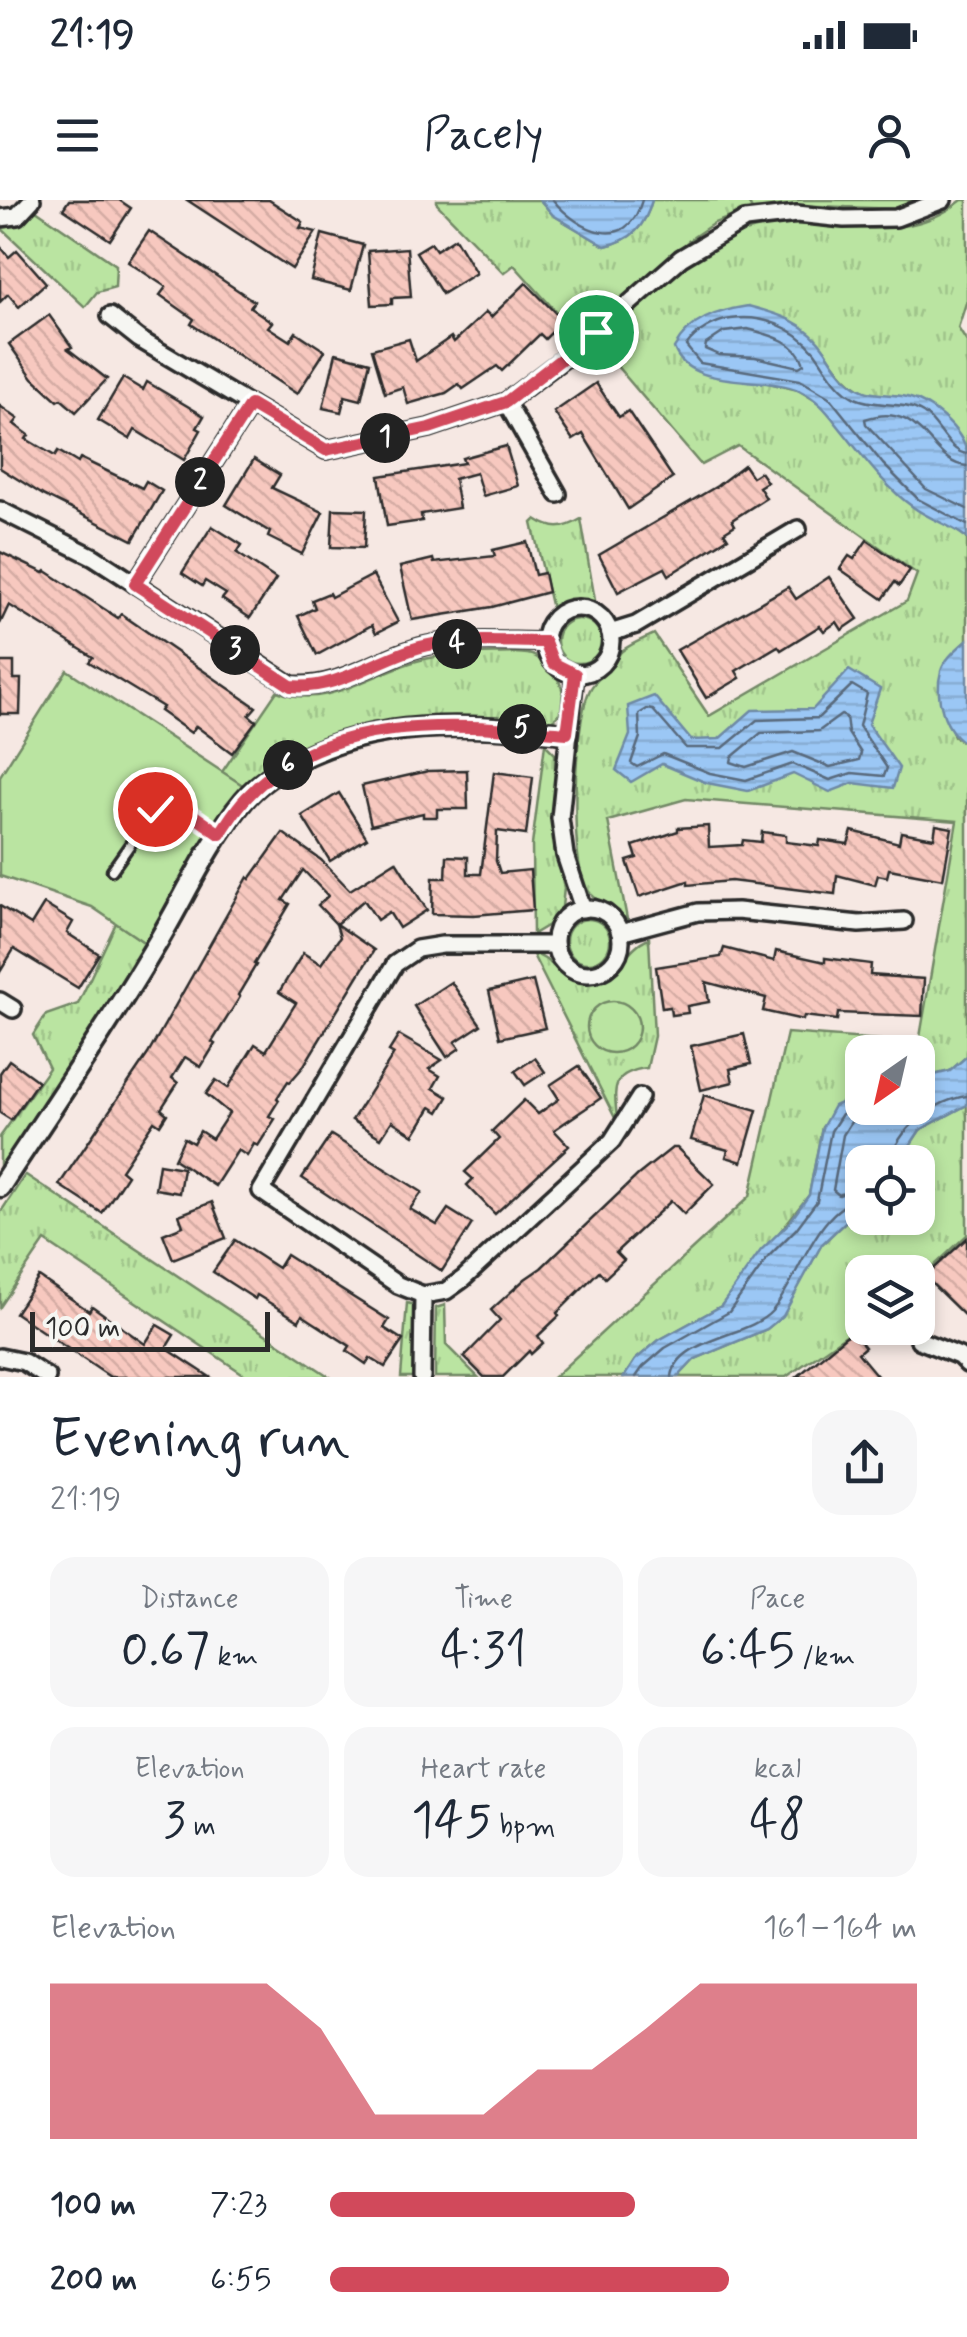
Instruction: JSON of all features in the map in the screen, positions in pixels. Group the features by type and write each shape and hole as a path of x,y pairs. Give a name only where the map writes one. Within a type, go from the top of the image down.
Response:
{"street":[{"path":"0,218 17,216 32,200"},
{"path":"110,316 139,339 326,450 429,428 506,402 582,345 681,258 745,220 797,214 844,219 896,218 943,200"},
{"path":"506,402 558,494"},
{"path":"135,584 250,405"},
{"path":"0,510 59,538 291,686 322,686 400,653 435,644 545,642"},
{"path":"610,633 636,626 798,529"},
{"path":"573,608 597,614 610,633 611,644 600,665 590,672 575,674 553,663 545,642 550,622 573,608"},
{"path":"575,674 560,818 565,855 583,908"},
{"path":"0,1187 126,996 220,834 252,792 278,770 325,746 369,734 453,724 567,733"},
{"path":"583,908 606,914 620,933 618,956 600,972 574,971 563,963 555,945 560,922 583,908"},
{"path":"620,933 698,912 738,911 859,924 904,921"},
{"path":"555,945 442,945 417,950 396,964 261,1191 398,1285 423,1295 446,1291 612,1142 640,1097"},
{"path":"422,1377 423,1295"},
{"path":"932,1345 959,1356 967,1364"},
{"path":"0,1357 24,1362 47,1377"}],"lane":[{"path":"112,870 163,802 180,806 220,834"}],"green space":[{"path":"437,200 540,200 553,215 605,246 636,231 652,200 747,200 752,209 714,223 692,238 579,337 514,265 504,273"},
{"path":"747,200 913,200 897,209 752,209"},
{"path":"967,200 967,300 958,328 967,342 967,450 946,426 917,404 899,396 875,395 858,388 823,347 716,377 751,379 798,390 824,406 876,471 967,538 967,640 946,664 940,684 954,737 967,744 967,1056 950,1071 935,1075 935,1035 920,1035 957,821 686,799 608,821 627,919 604,905 585,886 577,846 576,787 580,727 591,688 631,645 654,634 709,716 907,601 917,574 738,446 701,465 599,345 686,266 745,232 799,225 882,228 936,216"},
{"path":"36,210 116,265 115,287 97,292 85,307 1,228 23,224"},
{"path":"536,519 558,527 581,519 596,606 575,601 552,609 532,523"},
{"path":"579,619 594,626 601,641 594,656 579,663 564,656 557,641 564,626"},
{"path":"515,653 542,660 562,688 562,709 546,723 444,717 374,727 247,788 222,772 277,691 316,696 430,658"},
{"path":"67,670 247,788 148,945 92,907 0,876 0,776"},
{"path":"545,744 555,754 555,842 564,888 562,907 548,925 533,934 532,845"},
{"path":"588,919 603,926 610,941 603,956 588,963 573,956 566,941 573,926"},
{"path":"116,923 148,945 0,1176 0,1137 49,1068 33,1035 46,1015 78,1004"},
{"path":"649,938 654,1036 647,1068 625,1075 616,1086 617,1122 532,953 572,980 592,983 610,974"},
{"path":"613,1001 632,1008 639,1027 632,1046 613,1053 594,1046 587,1027 594,1008"},
{"path":"787,1033 845,1037 845,1104 822,1127 809,1195 721,1306 659,1340 635,1360 624,1377 554,1377 750,1196"},
{"path":"967,1105 967,1235 935,1265 935,1255 845,1255 845,1336 786,1377 678,1377 695,1359 767,1329 782,1316 822,1244 845,1222 845,1235 935,1235 935,1145 910,1145 920,1130"},
{"path":"25,1175 330,1377 248,1377 45,1241 0,1307 0,1213"},
{"path":"407,1303 415,1305 416,1377 401,1377"},
{"path":"445,1305 446,1345 478,1377 435,1377 436,1308"}],"water":[{"path":"540,200 652,200 636,231 605,246 553,215"},
{"path":"748,306 801,326 855,386 867,392 916,400 952,426 967,453 967,538 894,491 825,409 807,395 785,386 711,376 682,361 674,348 696,323"},
{"path":"967,640 967,744 947,722 939,681 943,666"},
{"path":"849,670 880,689 868,724 899,768 893,788 853,783 830,792 793,774 748,791 707,783 662,764 631,782 616,770 630,735 628,706 654,696 691,740 719,739 752,710 813,709"},
{"path":"967,1056 967,1105 935,1122 935,1075 950,1071"},
{"path":"845,1101 845,1125 929,1125 920,1130 910,1145 845,1145 845,1222 822,1244 783,1316 767,1329 695,1359 678,1377 624,1377 635,1360 659,1340 721,1306 761,1250 789,1223 809,1195 822,1128 834,1106"}],"building":[{"path":"69,200 119,200 131,208 110,240 63,209"},
{"path":"187,200 269,200 303,222 300,228 316,232 292,269"},
{"path":"149,231 254,301 250,307 272,322 268,327 290,341 296,332 325,351 297,394 191,324 194,319 160,295 166,287 128,262"},
{"path":"322,234 363,245 351,290 311,280"},
{"path":"455,238 476,273 442,294 416,252 431,243 436,250"},
{"path":"0,246 9,257 17,250 46,283 19,307 8,294 0,302"},
{"path":"407,248 411,297 392,298 392,304 372,305 368,251"},
{"path":"526,283 563,321 545,339 540,334 502,371 497,366 463,389 459,384 446,393 408,404 403,387 385,393 372,349 409,339 416,361 451,337 454,342 486,312 491,317"},
{"path":"49,315 72,347 68,349 107,379 76,412 33,378 9,344"},
{"path":"336,353 370,362 361,400 345,396 341,412 323,408"},
{"path":"123,378 143,390 147,382 204,416 197,428 201,430 184,460 135,430 130,439 98,420"},
{"path":"596,383 619,417 628,411 673,478 628,509 583,434 573,440 554,412"},
{"path":"0,406 18,419 14,424 29,435 26,439 55,456 58,451 78,463 80,458 142,488 146,481 162,491 133,540 43,495 0,468"},
{"path":"506,446 518,486 483,496 476,473 454,479 459,508 421,514 422,521 387,526 379,476 464,463 462,458"},
{"path":"254,459 280,475 272,488 323,512 302,554 268,537 270,532 226,505"},
{"path":"744,465 752,477 760,472 767,482 759,487 766,498 732,520 735,525 724,532 728,538 669,575 665,568 618,592 599,555 717,486"},
{"path":"333,509 366,510 364,548 331,547"},
{"path":"212,526 242,545 237,553 276,579 250,618 222,599 226,594 205,581 202,586 182,573"},
{"path":"867,540 910,570 883,599 840,569 849,556 854,559"},
{"path":"527,542 535,575 544,573 548,592 492,607 412,620 400,567 433,559 434,563 495,556 493,550"},
{"path":"0,552 46,571 118,618 121,614 256,707 249,715 256,721 232,753 196,726 191,733 160,711 163,707 89,662 93,657 9,605 0,624"},
{"path":"373,575 398,622 376,633 372,625 317,655 298,616 315,608 312,600 329,593 331,597"},
{"path":"829,577 858,619 842,630 837,622 824,631 820,626 781,650 778,646 736,671 740,678 706,698 677,650 788,587 796,599"},
{"path":"0,662 14,662 14,679 21,679 20,714 0,714"},
{"path":"467,770 468,809 437,809 437,817 423,817 423,813 371,825 362,786 428,771"},
{"path":"494,772 533,777 526,835 497,831 496,861 500,873 530,870 533,910 432,914 433,878 446,878 447,856 468,857 468,874 481,874"},
{"path":"339,793 367,838 330,861 302,816"},
{"path":"936,825 952,828 943,879 889,869 887,877 878,875 875,885 837,875 835,894 731,881 688,885 688,881 639,897 627,861 637,858 633,846 678,828 708,826 709,847 742,845 743,840 761,842 762,832 786,835 786,842 819,846 820,840 848,844 852,831 899,843 901,832 934,838"},
{"path":"283,833 321,860 350,890 396,861 427,910 399,928 389,912 377,920 364,900 336,924 318,905 328,896 303,870 283,900 290,904 212,1042 215,1044 201,1067 185,1057 172,1078 178,1083 161,1109 167,1114 160,1125 154,1121 121,1170 127,1175 102,1213 59,1185 148,1054 248,877"},
{"path":"44,904 73,922 67,933 99,954 78,988 14,949 0,972 0,906 31,925"},
{"path":"336,924 374,950 303,1067 277,1098 269,1116 275,1119 258,1146 254,1144 247,1156 238,1150 215,1186 174,1159 184,1138 193,1143 200,1131 212,1139 229,1113 206,1094 216,1080 228,1088 255,1044 266,1051 296,1003 279,992 303,953 321,964 340,937"},
{"path":"724,948 774,961 776,951 825,962 825,958 871,964 870,975 924,979 922,1016 838,1013 837,1020 804,1016 803,1020 763,1011 766,998 706,982 709,1002 687,1006 688,1013 671,1015 670,1007 662,1008 656,967 721,957"},
{"path":"533,981 545,1028 500,1038 489,991"},
{"path":"451,982 481,1025 455,1042 460,1048 447,1057 414,1006"},
{"path":"744,1034 751,1064 730,1069 733,1082 701,1090 691,1046"},
{"path":"399,1035 442,1060 429,1069 440,1076 433,1088 448,1097 439,1112 431,1107 414,1135 392,1121 381,1138 352,1120 394,1054 389,1051"},
{"path":"535,1058 545,1072 525,1085 515,1071"},
{"path":"9,1060 38,1081 11,1120 0,1113 0,1073"},
{"path":"579,1066 601,1098 554,1130 569,1146 495,1214 467,1185 473,1179 465,1172 499,1139 492,1131 524,1100 538,1114 559,1099 550,1085"},
{"path":"704,1095 757,1110 742,1162 726,1157 728,1150 691,1140"},
{"path":"331,1135 422,1192 410,1209 437,1225 448,1209 472,1224 442,1271 302,1178"},
{"path":"672,1148 677,1148 714,1184 684,1214 671,1201 616,1252 624,1260 605,1278 599,1271 557,1313 559,1316 538,1336 543,1343 503,1377 484,1377 464,1357 500,1320 491,1310"},
{"path":"159,1164 183,1168 179,1193 155,1189"},
{"path":"212,1202 226,1238 173,1259 163,1234 183,1226 179,1215"},
{"path":"967,1238 967,1318 935,1287 935,1268"},
{"path":"235,1240 278,1268 286,1255 389,1320 384,1328 403,1340 385,1367 370,1358 366,1364 347,1351 350,1346 302,1315 299,1321 213,1272"},
{"path":"39,1277 89,1311 92,1306 145,1344 157,1325 174,1335 166,1348 210,1377 110,1377 15,1313"},
{"path":"845,1337 845,1345 863,1345 858,1353 878,1377 797,1377"}],"route":[{"path":"155,809 163,802 174,803 220,834 246,798 278,770 325,746 369,734 453,724 567,733 575,674 553,663 545,642 435,644 400,653 322,686 291,686 135,584 250,405 326,450 429,428 506,402 596,332"}]}
